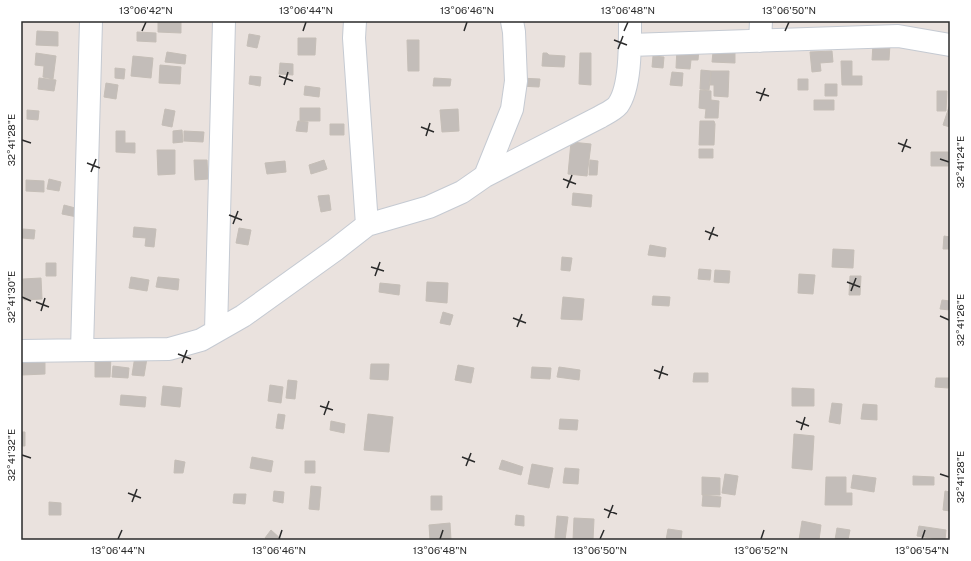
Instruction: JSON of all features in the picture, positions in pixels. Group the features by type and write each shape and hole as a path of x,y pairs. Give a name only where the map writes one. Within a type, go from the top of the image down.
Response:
{"street":[{"path":"82,350 91,21"},
{"path":"216,331 224,21"},
{"path":"355,21 354,38 367,225"},
{"path":"485,176 512,110 516,81 514,32 512,21"},
{"path":"21,351 169,349 201,340 243,316 335,250 367,225 429,207 462,192 485,176 600,117 617,106 624,95 630,45 630,21"},
{"path":"630,45 760,31 898,28 950,45"}],"building":[{"path":"158,21 181,21 181,33 158,32"},
{"path":"37,31 58,32 58,46 36,45"},
{"path":"137,32 156,33 156,42 137,41"},
{"path":"249,34 260,36 257,48 247,46"},
{"path":"298,38 316,38 315,55 298,55"},
{"path":"407,40 419,40 419,71 408,71"},
{"path":"873,44 890,44 889,60 872,60"},
{"path":"677,48 699,50 698,60 691,60 690,69 676,68"},
{"path":"832,51 833,62 820,63 821,71 812,72 810,52"},
{"path":"167,52 186,55 185,64 165,62"},
{"path":"713,52 735,52 735,63 712,62"},
{"path":"36,53 56,56 53,79 43,77 44,66 35,65"},
{"path":"543,53 565,56 564,67 542,66"},
{"path":"580,53 591,53 591,85 579,84"},
{"path":"133,56 153,58 151,78 131,76"},
{"path":"653,56 664,57 663,68 652,67"},
{"path":"841,61 852,61 852,76 862,76 862,85 842,85"},
{"path":"280,63 293,64 293,75 279,74"},
{"path":"160,65 181,67 180,84 159,83"},
{"path":"115,68 125,69 124,79 115,78"},
{"path":"701,70 711,71 709,90 700,89"},
{"path":"711,71 729,71 728,97 714,96 714,85 710,85"},
{"path":"672,72 683,73 682,86 670,85"},
{"path":"250,76 261,77 260,86 249,84"},
{"path":"39,78 56,80 54,91 38,89"},
{"path":"434,78 451,79 450,86 433,86"},
{"path":"520,78 540,79 539,87 519,86"},
{"path":"798,79 808,79 808,90 798,90"},
{"path":"106,83 118,85 116,99 104,97"},
{"path":"825,84 837,84 837,96 825,96"},
{"path":"305,86 320,88 319,97 304,95"},
{"path":"700,90 711,91 711,100 719,101 718,118 705,118 706,109 699,108"},
{"path":"937,91 947,91 946,111 937,111"},
{"path":"814,100 834,100 834,110 814,110"},
{"path":"950,104 950,127 943,125"},
{"path":"300,108 320,108 320,121 300,121"},
{"path":"165,109 175,111 172,127 162,125"},
{"path":"458,109 459,131 442,132 440,110"},
{"path":"27,110 39,111 38,120 27,119"},
{"path":"298,121 308,122 307,132 296,131"},
{"path":"700,121 714,121 714,145 699,145"},
{"path":"330,124 344,124 344,135 330,135"},
{"path":"182,130 183,142 173,143 173,131"},
{"path":"116,131 125,131 125,143 135,143 135,153 116,152"},
{"path":"184,131 204,132 203,142 184,141"},
{"path":"571,142 591,144 587,176 568,174"},
{"path":"699,149 713,149 713,158 699,158"},
{"path":"157,150 175,150 175,174 158,175"},
{"path":"931,152 948,152 948,166 931,166"},
{"path":"194,160 207,160 208,179 195,180"},
{"path":"324,160 327,169 311,174 309,165"},
{"path":"590,160 598,161 597,175 589,175"},
{"path":"285,161 286,172 267,174 265,163"},
{"path":"49,179 61,182 59,191 47,189"},
{"path":"26,180 44,181 44,192 26,191"},
{"path":"573,193 592,195 591,207 572,205"},
{"path":"329,195 331,210 321,212 318,196"},
{"path":"64,205 79,209 77,217 62,214"},
{"path":"134,227 156,229 154,247 145,246 146,238 133,237"},
{"path":"239,228 251,230 248,245 236,243"},
{"path":"23,229 35,230 34,239 22,238"},
{"path":"944,236 950,237 950,249 943,249"},
{"path":"650,245 666,248 665,257 648,255"},
{"path":"833,249 854,250 853,268 832,267"},
{"path":"562,257 572,258 570,271 561,270"},
{"path":"46,263 56,263 56,276 46,276"},
{"path":"699,269 711,270 710,280 698,279"},
{"path":"715,270 730,271 729,283 714,282"},
{"path":"799,274 815,275 813,294 798,293"},
{"path":"850,276 861,276 860,295 849,295"},
{"path":"131,277 149,280 147,291 129,288"},
{"path":"158,277 179,279 178,290 156,287"},
{"path":"41,278 42,299 24,300 23,279"},
{"path":"427,282 448,283 447,303 426,301"},
{"path":"380,283 400,285 399,295 379,292"},
{"path":"653,296 670,297 669,306 652,305"},
{"path":"563,297 584,299 582,320 561,319"},
{"path":"942,300 950,301 950,310 940,309"},
{"path":"443,312 453,315 450,325 440,323"},
{"path":"95,355 111,356 110,377 95,377"},
{"path":"135,356 147,358 144,376 132,375"},
{"path":"22,357 45,357 45,374 22,375"},
{"path":"371,364 389,364 388,380 370,379"},
{"path":"458,365 474,368 471,383 455,380"},
{"path":"113,366 129,368 128,378 112,377"},
{"path":"532,367 551,368 550,379 531,378"},
{"path":"559,367 580,370 579,380 557,377"},
{"path":"694,373 708,373 708,382 693,382"},
{"path":"936,378 949,378 948,388 935,387"},
{"path":"288,380 297,381 295,399 286,398"},
{"path":"270,385 283,387 281,403 268,401"},
{"path":"163,386 182,388 180,407 161,405"},
{"path":"792,388 814,389 814,406 792,406"},
{"path":"121,395 146,397 145,407 120,405"},
{"path":"832,403 842,404 840,424 829,422"},
{"path":"863,404 877,405 877,420 861,419"},
{"path":"278,414 285,415 283,429 276,428"},
{"path":"368,414 393,417 389,452 364,450"},
{"path":"560,419 578,420 577,430 559,429"},
{"path":"331,421 345,424 344,433 330,430"},
{"path":"21,432 25,432 25,446 21,446"},
{"path":"794,434 814,436 812,470 792,468"},
{"path":"252,457 273,461 271,472 250,468"},
{"path":"175,460 185,462 183,473 174,473"},
{"path":"502,460 523,467 521,475 499,469"},
{"path":"305,461 315,461 315,473 305,473"},
{"path":"532,464 553,468 549,488 528,484"},
{"path":"565,468 579,469 578,484 563,483"},
{"path":"725,474 738,476 735,495 722,493"},
{"path":"853,475 876,478 874,492 851,488"},
{"path":"913,476 934,477 934,485 913,485"},
{"path":"702,477 720,478 720,495 702,495"},
{"path":"826,477 846,477 846,493 852,493 852,505 825,505"},
{"path":"311,486 321,487 319,510 309,509"},
{"path":"274,491 284,492 283,503 273,501"},
{"path":"945,491 950,492 950,511 943,510"},
{"path":"234,494 246,494 245,504 233,503"},
{"path":"703,495 721,497 720,507 702,506"},
{"path":"431,496 442,496 442,510 431,510"},
{"path":"49,502 61,503 61,515 49,515"},
{"path":"516,515 524,516 524,526 515,525"},
{"path":"557,516 568,517 565,540 555,538"},
{"path":"574,518 594,519 593,540 573,540"},
{"path":"802,521 821,525 819,540 799,540"},
{"path":"450,523 451,540 430,540 429,525"},
{"path":"919,526 946,530 945,540 917,536"},
{"path":"837,528 850,530 848,540 835,540"},
{"path":"668,529 682,531 681,540 666,540"},
{"path":"271,530 282,540 267,540 265,538"}]}
